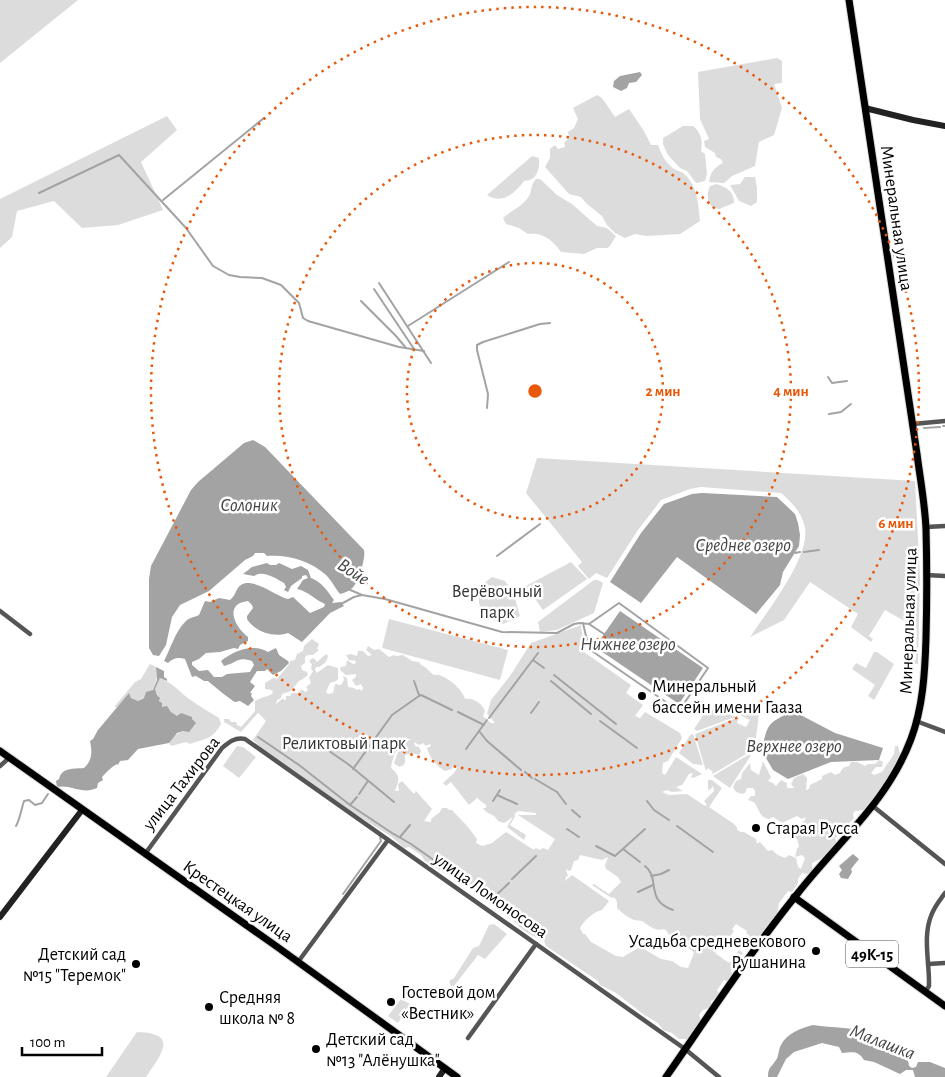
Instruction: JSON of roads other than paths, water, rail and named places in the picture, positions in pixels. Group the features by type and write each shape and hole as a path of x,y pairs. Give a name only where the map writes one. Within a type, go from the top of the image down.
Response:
{"main road":[{"name":"Минеральная улица","path":"666,1077 797,899 874,807 900,766 912,737 916,721 924,668 927,612 926,527 913,424 849,0"},
{"path":"865,108 945,126"},
{"name":"Крестецкая улица","path":"0,752 458,1077"},
{"path":"0,917 82,810"},
{"name":"49К-15","path":"797,899 945,1006"},
{"path":"439,1077 445,1068"}],"street":[{"path":"913,424 945,421"},
{"path":"926,527 945,526"},
{"path":"926,575 945,576"},
{"path":"0,611 30,634"},
{"path":"916,721 945,732"},
{"name":"улица Тахирова","path":"145,854 222,748 240,738 245,739"},
{"name":"улица Ломоносова","path":"245,739 686,1049 719,1077"},
{"path":"0,766 9,758"},
{"path":"874,807 945,864"},
{"path":"298,962 388,840"},
{"path":"925,992 929,986 927,946 929,922 933,911 945,892"},
{"path":"468,1038 536,944"},
{"path":"928,964 945,963"}],"water":[{"path":"640,72 642,75 636,82 629,83 627,88 621,91 613,87 614,81 620,76"},
{"name":"Солоник","path":"253,440 265,447 364,550 363,563 358,579 351,589 340,594 326,575 306,562 291,557 267,556 264,553 255,553 209,591 180,605 172,617 166,645 159,656 153,655 149,648 149,579 151,566 191,490 244,443"},
{"name":"Среднее озеро","path":"692,494 777,497 795,514 800,535 799,546 783,572 780,585 756,614 677,557 641,603 610,582 641,533 664,504"},
{"path":"267,563 276,565 279,563 292,569 301,566 308,570 311,578 327,591 334,600 332,603 341,602 344,606 330,613 302,642 288,633 277,635 265,633 250,624 247,616 253,608 248,601 236,606 234,616 236,622 248,637 248,641 240,645 238,649 206,653 192,662 192,665 199,671 208,670 214,677 250,672 254,665 252,661 240,660 224,666 221,661 243,649 256,648 268,652 276,648 279,655 289,663 281,671 273,675 267,669 265,671 257,671 250,682 255,686 250,693 252,693 251,696 254,700 248,706 240,701 233,701 208,681 204,681 196,676 192,677 185,659 176,658 168,663 164,661 182,626 188,620 199,615 205,601 210,602 219,598 230,600 239,587 246,583 258,585 288,599 293,597 310,613 324,607 325,604 297,589 303,580 308,578 306,575 302,576 291,586 288,592 284,590 286,587 284,583 269,575 258,574 254,576 243,574 252,567"},
{"name":"Нижнее озеро","path":"620,611 703,668 679,704 595,647"},
{"path":"156,667 164,671 164,677 167,679 167,681 160,678 155,689 162,707 167,706 177,716 181,713 192,717 196,723 189,732 177,733 169,743 138,749 128,760 120,761 118,765 109,770 102,777 103,780 98,783 97,788 81,790 62,786 57,787 56,781 63,772 69,769 84,768 87,765 91,755 90,741 129,693 131,698 138,701 144,698 146,692 153,690 157,680"},
{"name":"Верхнее озеро","path":"793,711 835,733 883,748 879,760 831,762 788,779 773,770 762,751 765,735 770,725 778,718"},
{"path":"853,854 859,859 851,869 852,872 848,879 841,878 839,874 842,870 839,866"},
{"path":"813,1025 851,1029 873,1034 872,1044 876,1049 906,1058 909,1066 912,1068 916,1067 918,1062 930,1062 945,1068 945,1077 915,1077 913,1070 906,1070 900,1074 874,1062 864,1060 859,1054 851,1052 842,1053 839,1047 822,1043 794,1052 786,1059 777,1077 768,1077 769,1069 777,1058 780,1047 787,1037"}],"waterway":[{"path":"163,200 264,118"},
{"path":"39,193 119,155 186,228 213,266 229,275 262,278 281,285 299,303 303,318 308,321 399,347 424,351"},
{"path":"408,326 509,262"},
{"path":"379,283 431,363"},
{"path":"374,289 414,349"},
{"path":"361,301 406,348"},
{"path":"487,408 488,394 477,345 540,324 550,323"},
{"path":"828,377 832,383 847,381"},
{"path":"829,414 841,412 851,404"},
{"path":"924,428 940,427"},
{"path":"497,556 540,524"},
{"path":"804,552 819,550"},
{"path":"795,553 800,552"},
{"name":"Войе","path":"348,589 362,595 385,599 502,632 557,633 580,623 589,624 604,634"},
{"path":"341,604 362,595"},
{"path":"583,623 589,649 679,711 708,668 619,603 589,624"},
{"path":"489,718 538,653"},
{"path":"533,660 544,668"},
{"path":"554,675 616,724"},
{"path":"414,681 419,695"},
{"path":"551,681 591,714"},
{"path":"353,769 392,715 419,696 421,695 452,710"},
{"path":"531,713 539,702"},
{"path":"458,712 484,725"},
{"path":"466,749 487,720"},
{"path":"600,721 637,748"},
{"path":"479,731 487,741 521,770"},
{"path":"258,737 299,765 350,805 411,844 536,932"},
{"path":"316,742 348,764 394,802"},
{"path":"525,772 532,778"},
{"path":"535,779 557,792 566,804"},
{"path":"359,794 368,781"},
{"path":"493,801 500,790"},
{"name":"Войе","path":"16,826 24,801 29,800 35,805 42,803 48,794"},
{"path":"497,795 517,804"},
{"path":"350,805 357,797"},
{"path":"647,801 654,810 669,820"},
{"path":"572,810 580,817"},
{"path":"400,837 410,825"},
{"path":"677,826 713,852"},
{"path":"567,829 579,837"},
{"path":"596,846 615,856 645,829"},
{"path":"343,894 381,841 380,837"},
{"path":"623,849 640,862"},
{"path":"512,879 536,856"},
{"path":"645,866 650,871 659,901 664,906 673,910"},
{"path":"651,876 669,870"},
{"path":"491,900 509,883"},
{"path":"638,892 653,885"}],"place":[{"name":"Минеральный бассейн имени Гааза","path":"642,696"},
{"name":"Старая Русса","path":"756,828"},
{"name":"Усадьба средневекового Рушанина","path":"816,951"},
{"name":"Детский сад №15 \"Теремок\"","path":"136,964"},
{"name":"Гостевой дом «Вестник»","path":"391,1002"},
{"name":"Средняя школа № 8","path":"209,1007"},
{"name":"Детский сад №13 \"Алёнушка\"","path":"316,1049"}],"park label":[{"name":"Верёвочный парк","path":"497,601"},
{"name":"Реликтовый парк","path":"344,743"}],"water label":[{"name":"Малашка","path":"883,1041"}]}
